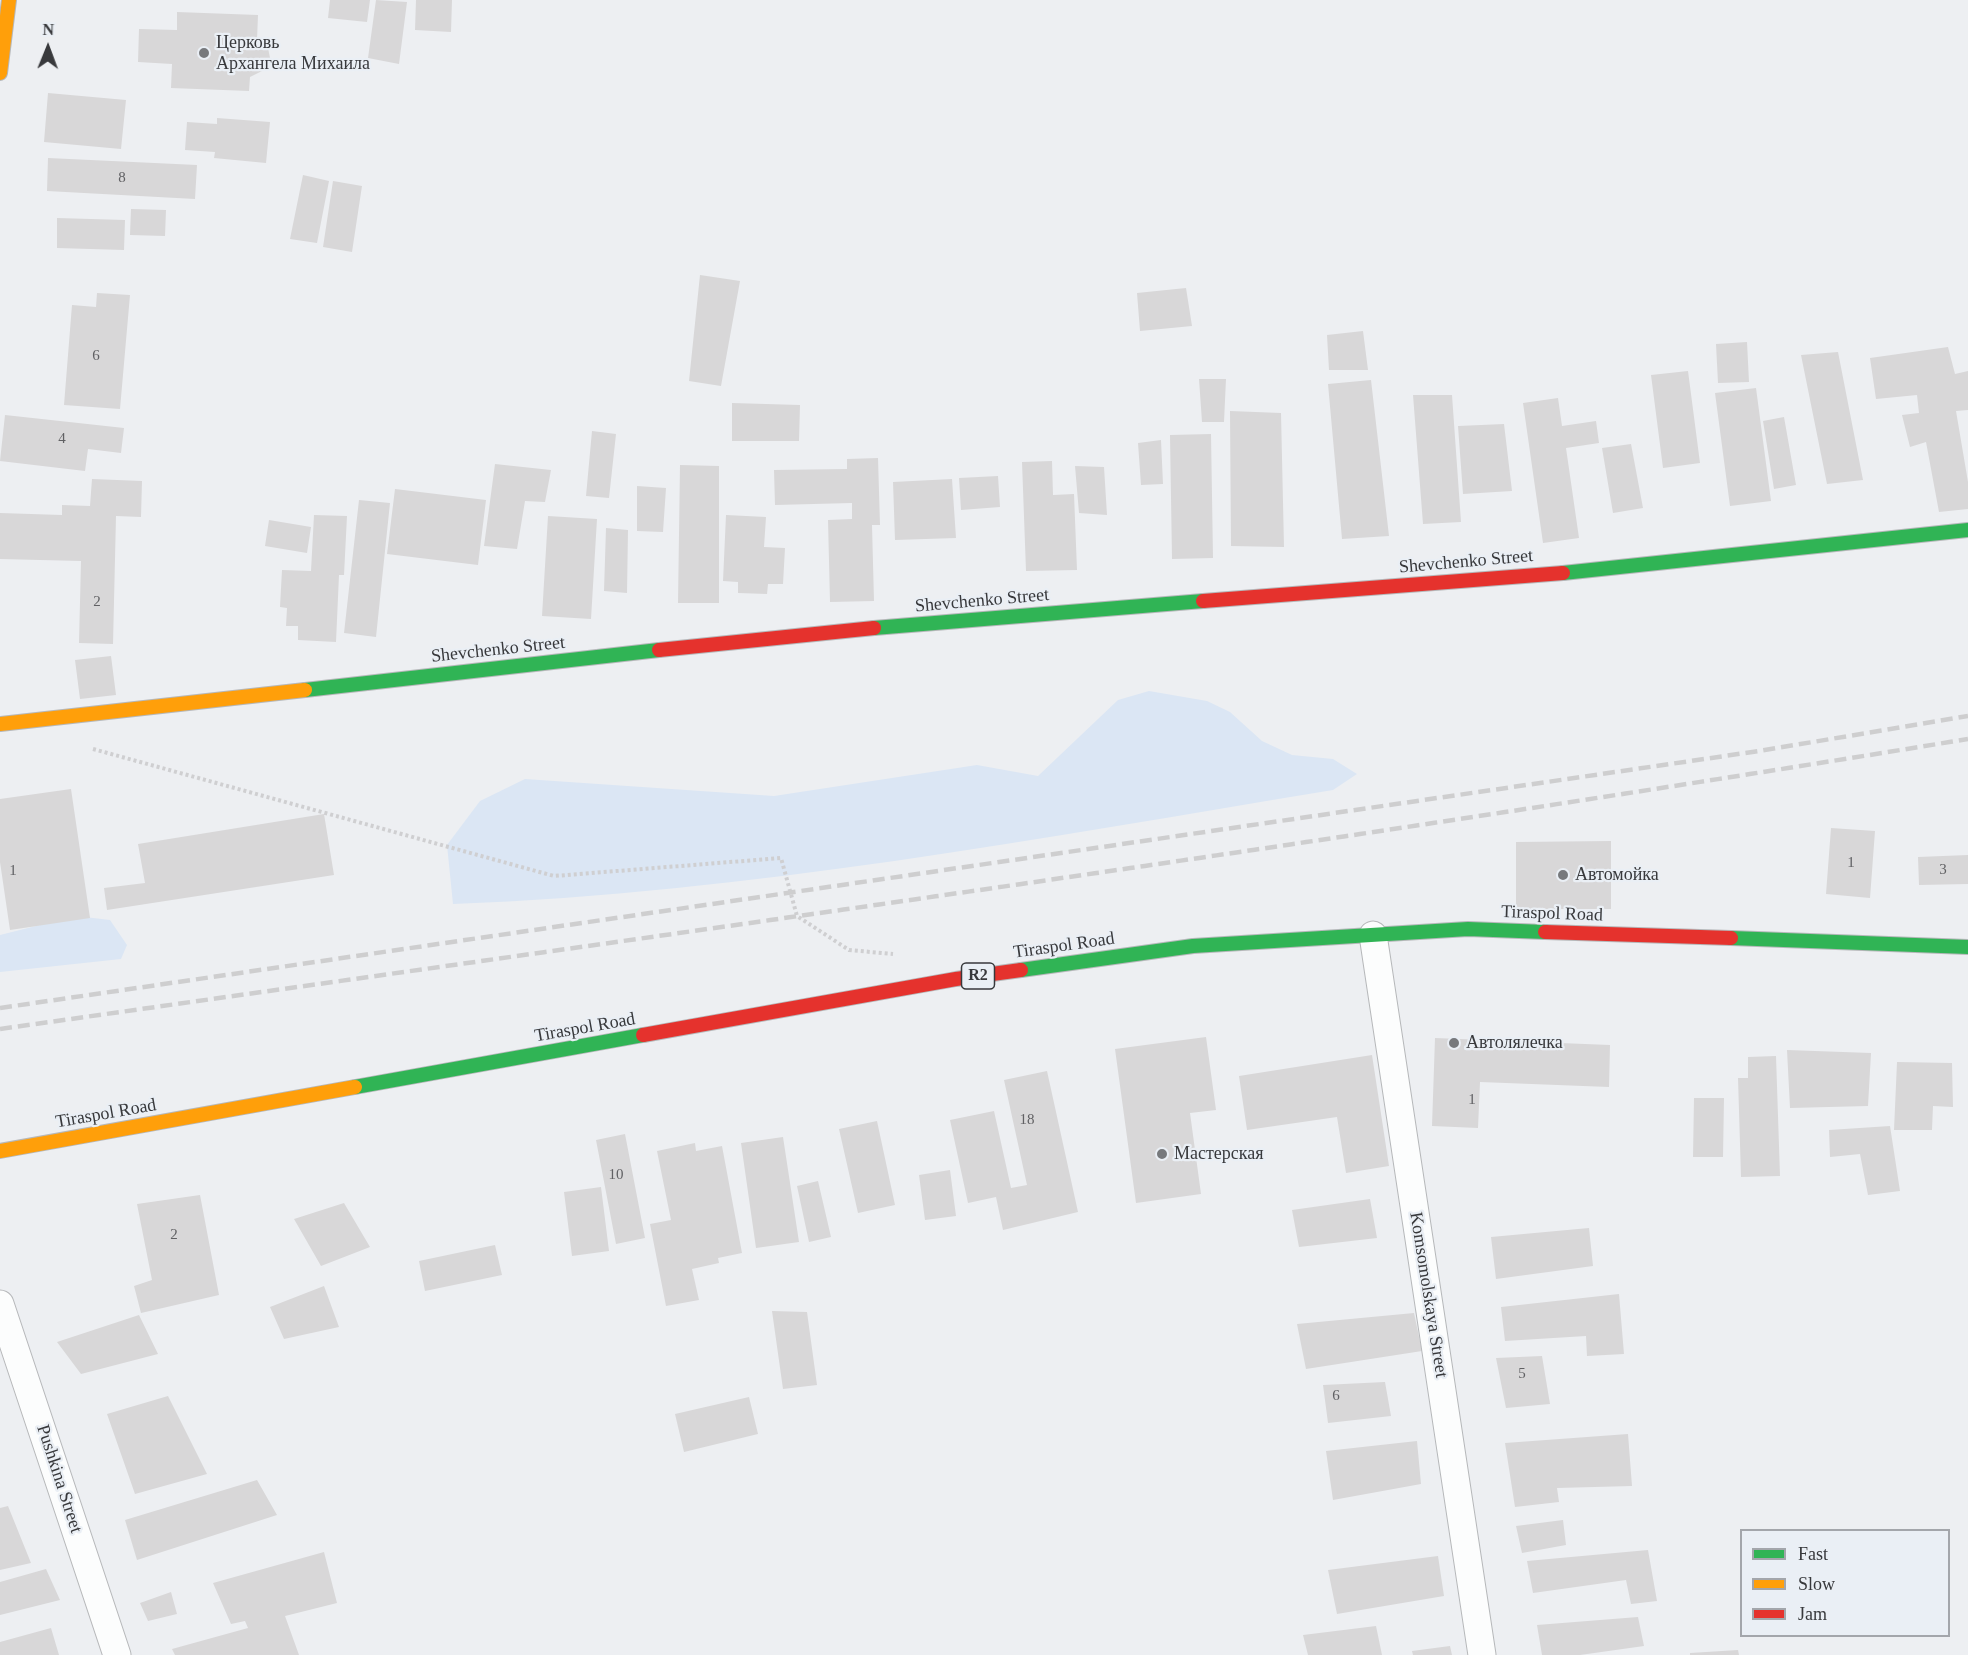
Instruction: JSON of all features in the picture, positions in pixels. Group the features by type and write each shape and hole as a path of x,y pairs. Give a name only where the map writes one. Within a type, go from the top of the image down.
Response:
{"street":[{"path":"0,74 9,0"},
{"name":"Shevchenko Street","path":"0,724 818,632 1583,571 1968,530"},
{"name":"Tiraspol Road","path":"0,1151 956,979 1193,946 1468,929 1968,947"},
{"name":"Komsomolskaya Street","path":"1373,935 1482,1655"},
{"name":"Pushkina Street","path":"0,1304 117,1655"}],"path":[{"path":"90,748 554,876 781,858 797,916 849,950 897,954"}],"shaded area":[{"path":"1149,691 1207,701 1230,712 1262,741 1292,755 1333,759 1357,774 1333,790 894,861 674,888 564,898 453,904 447,845 480,801 525,779 774,796 977,765 1038,776 1118,700"},
{"path":"76,916 110,920 127,945 121,959 0,972 0,935"}],"building":[{"path":"330,0 370,0 367,22 328,18"},
{"path":"376,0 407,2 399,64 368,58"},
{"path":"416,0 452,0 451,32 415,30"},
{"name":"Церковь Архангела Михаила","path":"177,12 258,15 257,40 268,48 270,58 268,68 250,77 249,91 171,88 172,64 138,62 139,29 177,30"},
{"path":"48,93 126,100 121,149 44,142"},
{"path":"217,118 270,122 266,163 214,158 215,152 185,150 187,122 217,124"},
{"path":"48,158 197,165 195,199 47,191"},
{"path":"303,175 329,181 317,243 290,239"},
{"path":"333,181 362,186 352,252 323,247"},
{"path":"131,209 166,210 165,236 130,235"},
{"path":"57,218 125,220 124,250 57,248"},
{"path":"700,275 740,281 721,386 689,381"},
{"path":"1186,288 1192,326 1140,331 1137,293"},
{"path":"97,293 130,295 120,409 64,405 72,305 96,307"},
{"path":"1363,331 1368,370 1329,370 1327,335"},
{"path":"1747,342 1749,382 1718,383 1716,344"},
{"path":"1948,347 1955,374 1968,371 1968,410 1956,411 1968,482 1968,509 1939,512 1926,442 1910,447 1902,415 1919,413 1917,395 1876,399 1870,358"},
{"path":"1838,352 1863,480 1827,484 1801,355"},
{"path":"1688,371 1700,463 1663,468 1651,375"},
{"path":"1199,379 1226,379 1224,422 1202,422"},
{"path":"1371,380 1389,536 1342,539 1328,384"},
{"path":"1756,388 1771,501 1730,506 1715,393"},
{"path":"1413,395 1452,395 1461,522 1423,524"},
{"path":"1558,398 1562,426 1596,421 1599,443 1566,448 1579,538 1543,543 1523,403"},
{"path":"732,403 800,405 799,441 732,441"},
{"path":"1230,411 1281,413 1284,547 1231,546"},
{"path":"5,415 124,428 121,453 88,449 85,471 0,461"},
{"path":"1784,417 1796,485 1774,489 1763,421"},
{"path":"1504,424 1512,491 1463,494 1458,426"},
{"path":"592,431 616,434 609,498 586,496"},
{"path":"1211,434 1213,558 1172,559 1170,435"},
{"path":"1161,440 1163,484 1141,485 1138,443"},
{"path":"1631,444 1643,508 1613,513 1602,448"},
{"path":"878,458 880,525 872,525 874,601 830,602 828,520 852,519 852,503 775,505 774,470 847,469 847,459"},
{"path":"1052,461 1053,495 1074,494 1077,570 1026,571 1022,462"},
{"path":"495,464 551,470 545,502 525,501 517,549 484,546"},
{"path":"680,465 719,466 719,603 678,603"},
{"path":"1075,466 1104,467 1107,515 1079,513"},
{"path":"998,476 1000,507 961,510 959,478"},
{"path":"92,479 142,481 141,517 116,516 113,644 79,643 81,561 0,559 0,513 62,515 62,505 90,506"},
{"path":"952,479 956,538 895,540 893,482"},
{"path":"637,486 666,488 663,532 637,531"},
{"path":"395,489 486,500 478,565 387,554"},
{"path":"359,500 390,503 376,637 344,633"},
{"path":"314,515 347,516 344,575 339,575 336,642 298,640 298,626 286,626 287,608 280,607 282,570 311,571"},
{"path":"726,515 766,517 764,547 785,548 783,584 768,584 767,594 738,593 738,582 723,581"},
{"path":"548,516 597,519 591,619 542,616"},
{"path":"269,520 311,527 307,553 265,546"},
{"path":"606,528 628,530 627,593 604,591"},
{"path":"111,656 116,695 80,699 75,660"},
{"path":"71,789 90,918 10,930 0,862 0,799"},
{"path":"324,814 334,875 107,910 104,888 145,883 138,844"},
{"path":"1831,828 1875,831 1870,898 1826,894"},
{"name":"Автомойка","path":"1611,841 1611,909 1516,909 1516,842"},
{"path":"1968,855 1968,884 1919,885 1918,857"},
{"name":"Мастерская","path":"1206,1037 1216,1110 1190,1113 1201,1194 1136,1203 1115,1049"},
{"path":"1435,1038 1610,1045 1609,1087 1480,1082 1478,1128 1432,1126"},
{"path":"1787,1050 1871,1053 1868,1106 1790,1108"},
{"path":"1372,1055 1389,1166 1346,1173 1337,1117 1247,1130 1239,1076"},
{"path":"1776,1056 1780,1176 1741,1177 1738,1078 1748,1078 1748,1057"},
{"path":"1897,1062 1952,1063 1953,1107 1933,1106 1932,1130 1894,1130"},
{"path":"1047,1071 1078,1212 1003,1230 996,1197 968,1203 950,1120 994,1111 1011,1188 1027,1185 1004,1080"},
{"path":"1694,1098 1724,1098 1723,1157 1693,1157"},
{"path":"877,1121 895,1205 858,1213 839,1129"},
{"path":"1890,1126 1900,1191 1868,1195 1860,1154 1830,1157 1829,1130"},
{"path":"625,1134 645,1238 616,1244 596,1140"},
{"path":"783,1137 799,1242 756,1248 741,1143"},
{"path":"695,1143 696,1151 722,1146 742,1253 718,1258 719,1263 692,1269 699,1300 666,1306 650,1224 671,1220 657,1151"},
{"path":"950,1170 956,1216 925,1220 919,1175"},
{"path":"818,1181 831,1237 809,1242 797,1186"},
{"path":"601,1187 609,1251 572,1256 564,1192"},
{"path":"200,1195 219,1295 141,1313 134,1286 152,1280 137,1204"},
{"path":"1370,1199 1377,1238 1299,1247 1292,1210"},
{"path":"344,1203 370,1247 321,1266 294,1219"},
{"path":"1589,1228 1593,1266 1496,1279 1491,1237"},
{"path":"495,1245 502,1275 425,1291 419,1261"},
{"path":"324,1286 339,1327 284,1339 270,1307"},
{"path":"1619,1294 1624,1354 1587,1356 1586,1336 1505,1341 1501,1307"},
{"path":"772,1311 807,1312 817,1385 783,1389"},
{"path":"1414,1313 1422,1351 1306,1369 1297,1324"},
{"path":"139,1315 158,1354 81,1374 57,1342"},
{"path":"1542,1356 1550,1404 1506,1408 1496,1358"},
{"path":"1385,1382 1391,1416 1328,1423 1323,1385"},
{"path":"168,1396 207,1474 135,1494 107,1414"},
{"path":"749,1397 758,1434 684,1452 675,1414"},
{"path":"1628,1434 1632,1486 1557,1488 1559,1502 1515,1507 1505,1443"},
{"path":"1417,1441 1421,1484 1333,1500 1326,1451"},
{"path":"257,1480 277,1515 137,1560 125,1520"},
{"path":"8,1506 31,1563 0,1570 0,1508"},
{"path":"1563,1520 1566,1545 1522,1553 1516,1526"},
{"path":"1648,1550 1657,1601 1631,1604 1626,1580 1533,1593 1527,1561"},
{"path":"324,1552 337,1603 285,1616 299,1655 175,1655 172,1649 248,1628 245,1621 231,1624 213,1583"},
{"path":"1438,1556 1444,1596 1337,1614 1328,1570"},
{"path":"46,1569 60,1600 0,1615 0,1582"},
{"path":"171,1592 177,1614 148,1621 140,1603"},
{"path":"1638,1617 1644,1646 1580,1655 1542,1655 1537,1625"},
{"path":"1376,1626 1382,1655 1308,1655 1303,1635"},
{"path":"51,1628 59,1655 0,1655 0,1642"},
{"path":"1450,1646 1452,1655 1413,1655 1412,1651"},
{"path":"1738,1650 1739,1655 1690,1655 1690,1653"}],"railway":[{"path":"0,1008 1759,751 1968,716"},
{"path":"0,1029 1231,853 1968,739"}],"traffic: fast":[{"path":"1563,573 1968,530"},
{"path":"874,628 1203,601"},
{"path":"305,690 659,650"},
{"path":"1021,970 1193,946 1468,929 1545,932"},
{"path":"1731,938 1968,947"},
{"path":"355,1087 643,1035"}],"traffic: slow":[{"path":"0,73 9,0"},
{"path":"0,724 305,690"},
{"path":"0,1151 355,1087"}],"traffic: jam":[{"path":"1203,601 1563,573"},
{"path":"659,650 874,628"},
{"path":"1545,932 1731,938"},
{"path":"643,1035 956,979 1021,970"}],"place":[{"name":"Церковь Архангела Михаила","path":"204,53"},
{"name":"Автомойка","path":"1563,875"},
{"name":"Автолялечка","path":"1454,1043"},
{"name":"Мастерская","path":"1162,1154"}]}
